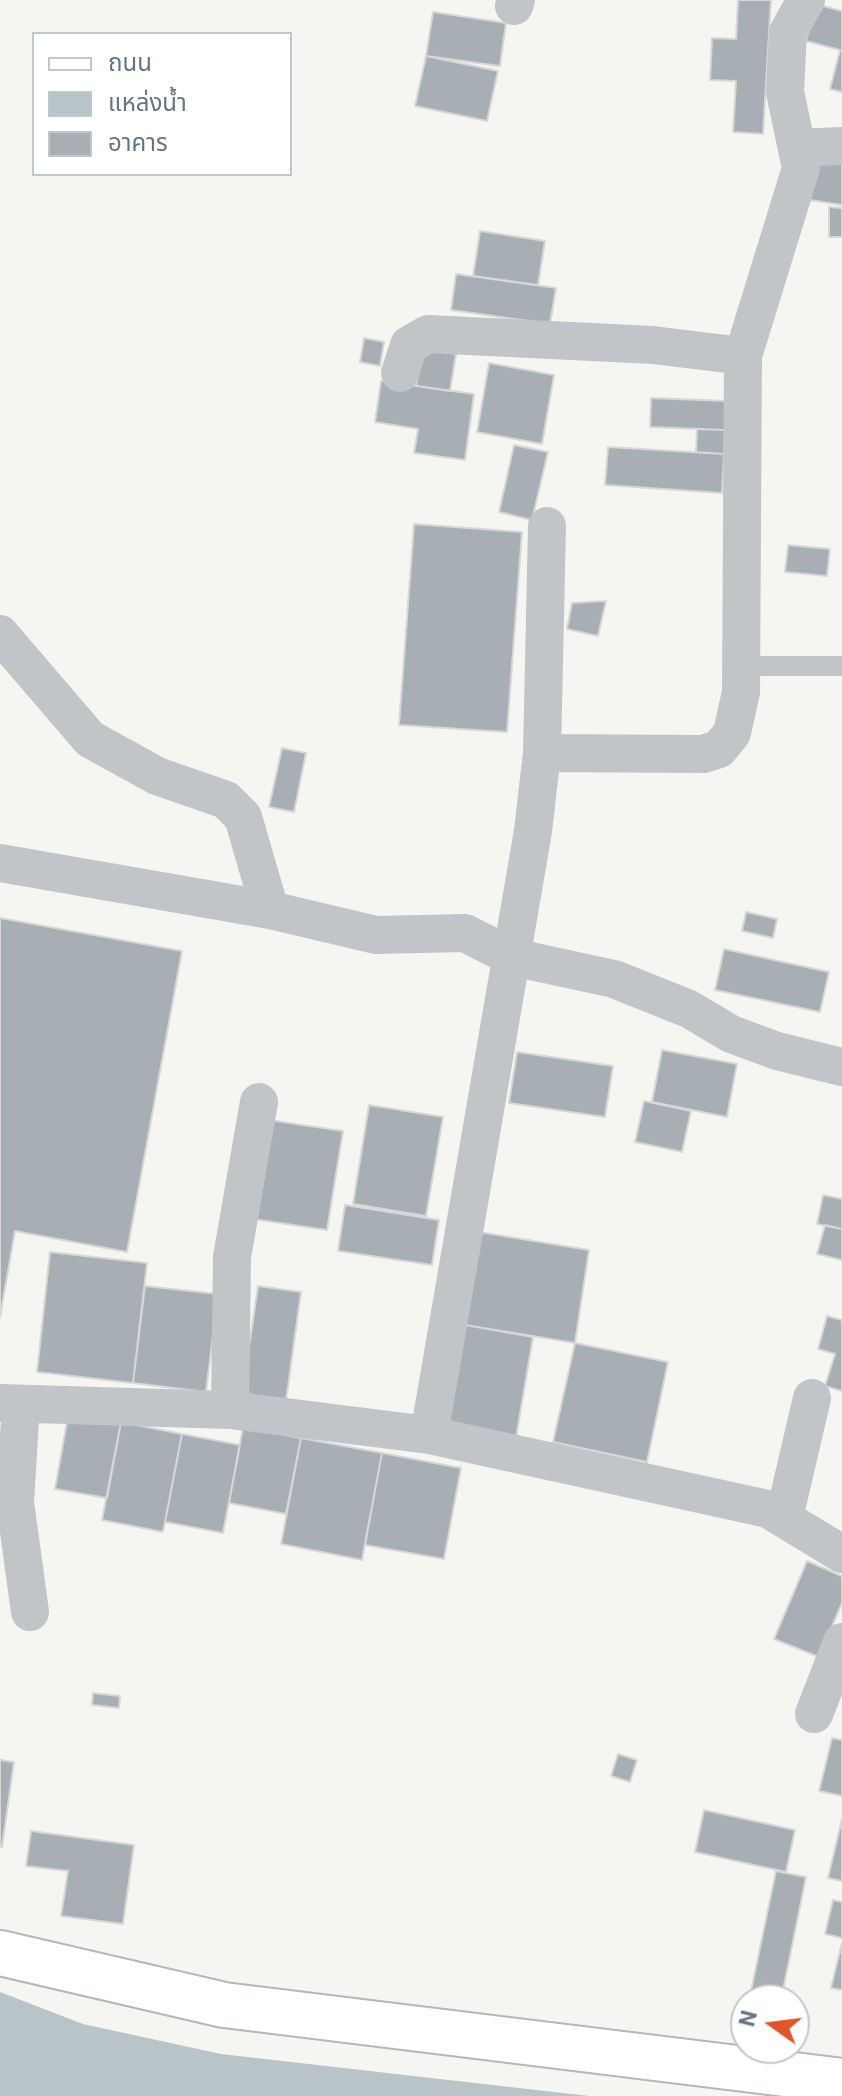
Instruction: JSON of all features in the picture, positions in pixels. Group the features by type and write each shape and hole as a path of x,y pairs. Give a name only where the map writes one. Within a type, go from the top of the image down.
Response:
{"street":[{"path":"542,753 670,756 719,749 732,733 741,692 743,356 801,168 785,92 788,32 806,0"},
{"path":"797,148 842,146"},
{"path":"400,373 409,345 428,334 653,345 743,356"},
{"path":"429,1435 512,957 542,753 547,526"},
{"path":"0,634 90,739 157,776 226,800 243,817 270,910"},
{"path":"0,863 270,910 376,935 465,933 512,957 614,979 689,1009 731,1034 777,1051 842,1067"},
{"path":"230,1410 232,1257 259,1102"},
{"path":"784,1518 812,1398"},
{"path":"30,1612 15,1502 10,1404 230,1410 429,1435 768,1509 842,1554"},
{"path":"814,1714 842,1642"},
{"path":"0,1953 224,2005 842,2081"}],"lane":[{"path":"741,666 842,666"}],"water":[{"path":"0,1992 83,2024 221,2054 589,2096 0,2096"}],"building":[{"path":"738,0 771,0 763,134 733,132 736,81 710,80 712,38 736,39"},
{"path":"816,4 842,11 842,92 830,89 840,50 806,41"},
{"path":"433,12 506,23 500,66 426,56"},
{"path":"426,56 498,71 487,121 415,106"},
{"path":"812,156 842,162 842,205 804,199"},
{"path":"829,207 842,208 842,237 829,237"},
{"path":"480,231 545,241 538,285 473,276"},
{"path":"456,274 556,288 550,324 451,310"},
{"path":"364,338 384,342 380,366 360,362"},
{"path":"422,349 456,354 450,391 416,386"},
{"path":"489,363 554,375 542,444 477,432"},
{"path":"381,381 474,394 465,460 414,453 418,429 375,422"},
{"path":"651,398 726,401 725,430 650,427"},
{"path":"697,429 725,430 724,454 696,452"},
{"path":"514,445 548,452 532,520 499,512"},
{"path":"608,447 724,454 722,493 605,485"},
{"path":"414,524 522,532 507,732 399,725"},
{"path":"788,545 830,549 827,576 785,572"},
{"path":"606,601 598,636 567,629 572,603"},
{"path":"282,748 306,753 294,812 269,807"},
{"path":"746,912 777,919 773,938 742,931"},
{"path":"0,918 182,951 127,1252 15,1231 0,1317"},
{"path":"724,949 829,972 820,1012 715,990"},
{"path":"662,1050 737,1064 727,1117 652,1102"},
{"path":"517,1052 613,1066 605,1117 509,1103"},
{"path":"644,1101 691,1111 682,1152 635,1142"},
{"path":"369,1105 443,1117 426,1216 353,1204"},
{"path":"269,1120 343,1131 327,1230 253,1219"},
{"path":"823,1195 842,1199 842,1229 817,1224"},
{"path":"345,1205 439,1220 432,1265 338,1251"},
{"path":"825,1225 842,1229 842,1260 817,1254"},
{"path":"479,1232 589,1250 575,1343 465,1325"},
{"path":"50,1252 147,1263 133,1383 37,1372"},
{"path":"145,1286 218,1294 206,1392 133,1383"},
{"path":"258,1286 301,1292 286,1401 242,1395"},
{"path":"827,1316 842,1320 842,1391 825,1386 835,1354 818,1349"},
{"path":"465,1325 533,1337 516,1438 447,1425"},
{"path":"575,1343 668,1362 647,1462 553,1442"},
{"path":"68,1416 121,1422 107,1498 55,1489"},
{"path":"121,1422 182,1434 163,1532 102,1520"},
{"path":"243,1427 301,1438 286,1514 229,1503"},
{"path":"182,1434 240,1445 223,1533 165,1522"},
{"path":"301,1438 382,1453 362,1560 281,1544"},
{"path":"382,1453 461,1468 444,1559 365,1545"},
{"path":"807,1561 842,1576 842,1603 819,1657 774,1639"},
{"path":"93,1693 120,1696 119,1708 92,1705"},
{"path":"832,1738 842,1740 842,1796 819,1791"},
{"path":"618,1754 637,1760 630,1782 611,1776"},
{"path":"0,1760 14,1762 2,1847 0,1847"},
{"path":"704,1810 795,1830 786,1872 695,1852"},
{"path":"842,1819 842,1881 828,1878"},
{"path":"31,1831 134,1845 123,1924 61,1916 68,1871 26,1866"},
{"path":"776,1871 806,1877 784,1984 752,1984"},
{"path":"833,1900 842,1902 842,1938 825,1934"},
{"path":"842,1943 842,1990 831,1988"}]}
